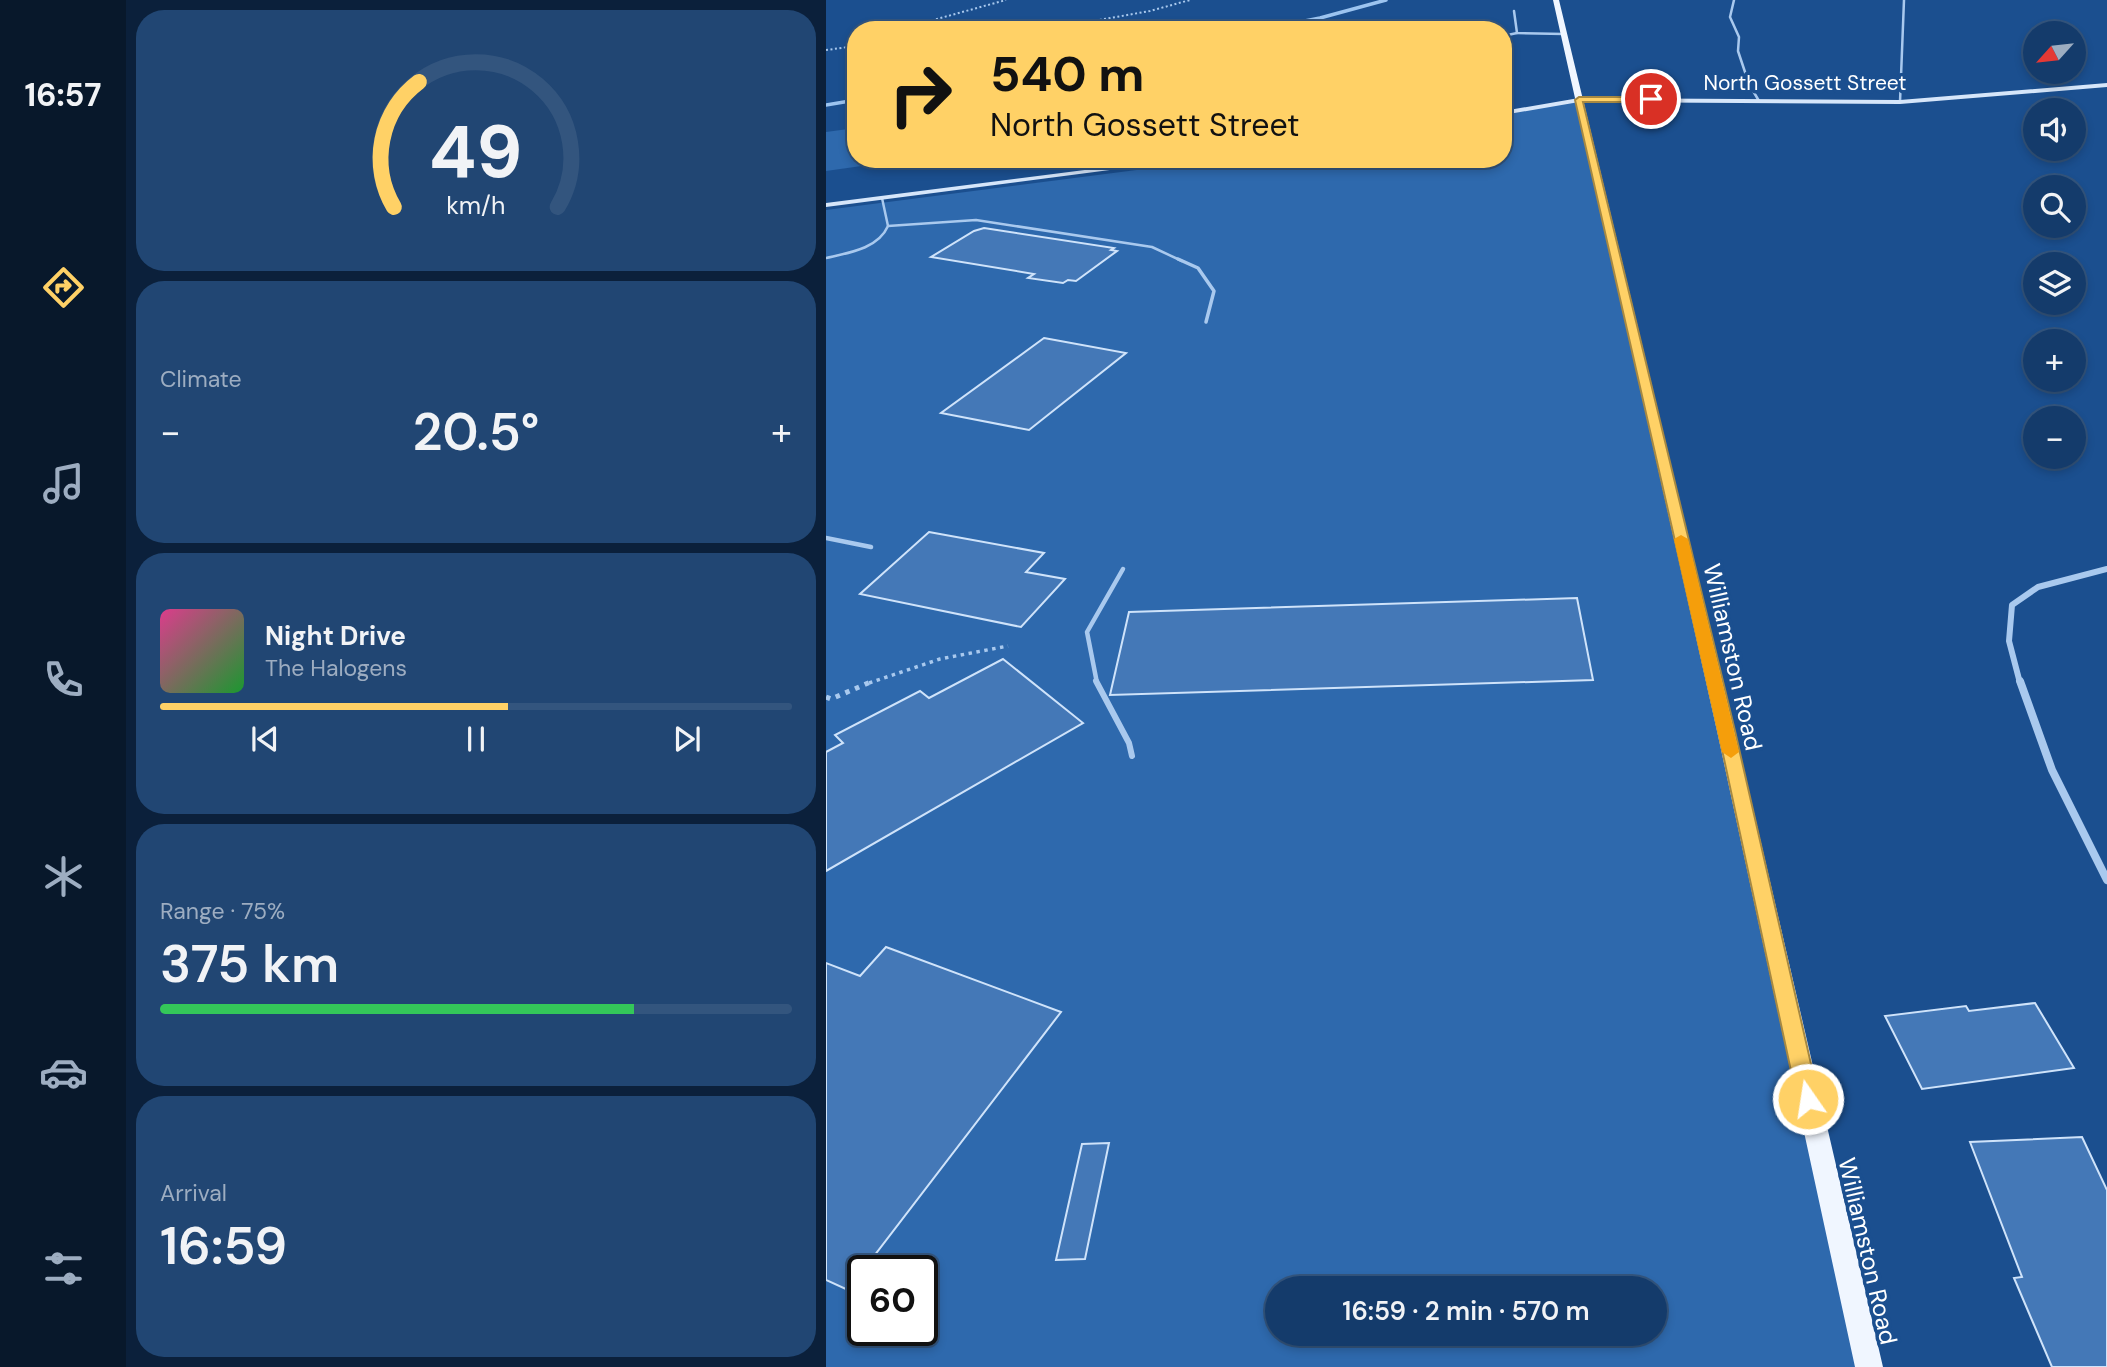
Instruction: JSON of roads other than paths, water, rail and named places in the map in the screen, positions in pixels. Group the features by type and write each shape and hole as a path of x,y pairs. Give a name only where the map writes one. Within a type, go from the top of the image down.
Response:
{"main road":[{"name":"Williamston Road","path":"1556,0 1726,731 1869,1367"},
{"name":"North Gossett Street","path":"1512,111 1579,100 1900,102 2107,85"},
{"path":"826,205 1120,168"}],"street":[{"path":"1734,0 1730,17 1739,37 1738,51 1749,84 1759,101"},
{"path":"1900,102 1904,0"},
{"path":"2107,569 2038,587 2012,605 2009,640 2021,686 2052,770 2107,880"}],"lane":[{"path":"1514,11 1517,33"},
{"path":"1512,34 1564,34"},
{"path":"826,258 878,241 886,233 882,198"},
{"path":"887,226 976,219 1152,247 1198,268 1209,280 1214,291 1206,322"},
{"path":"826,538 871,547"},
{"path":"1122,569 1087,632 1097,684 1129,743 1132,755"}],"waterway":[{"path":"1305,21 1386,0"},
{"path":"826,105 847,102"}]}
